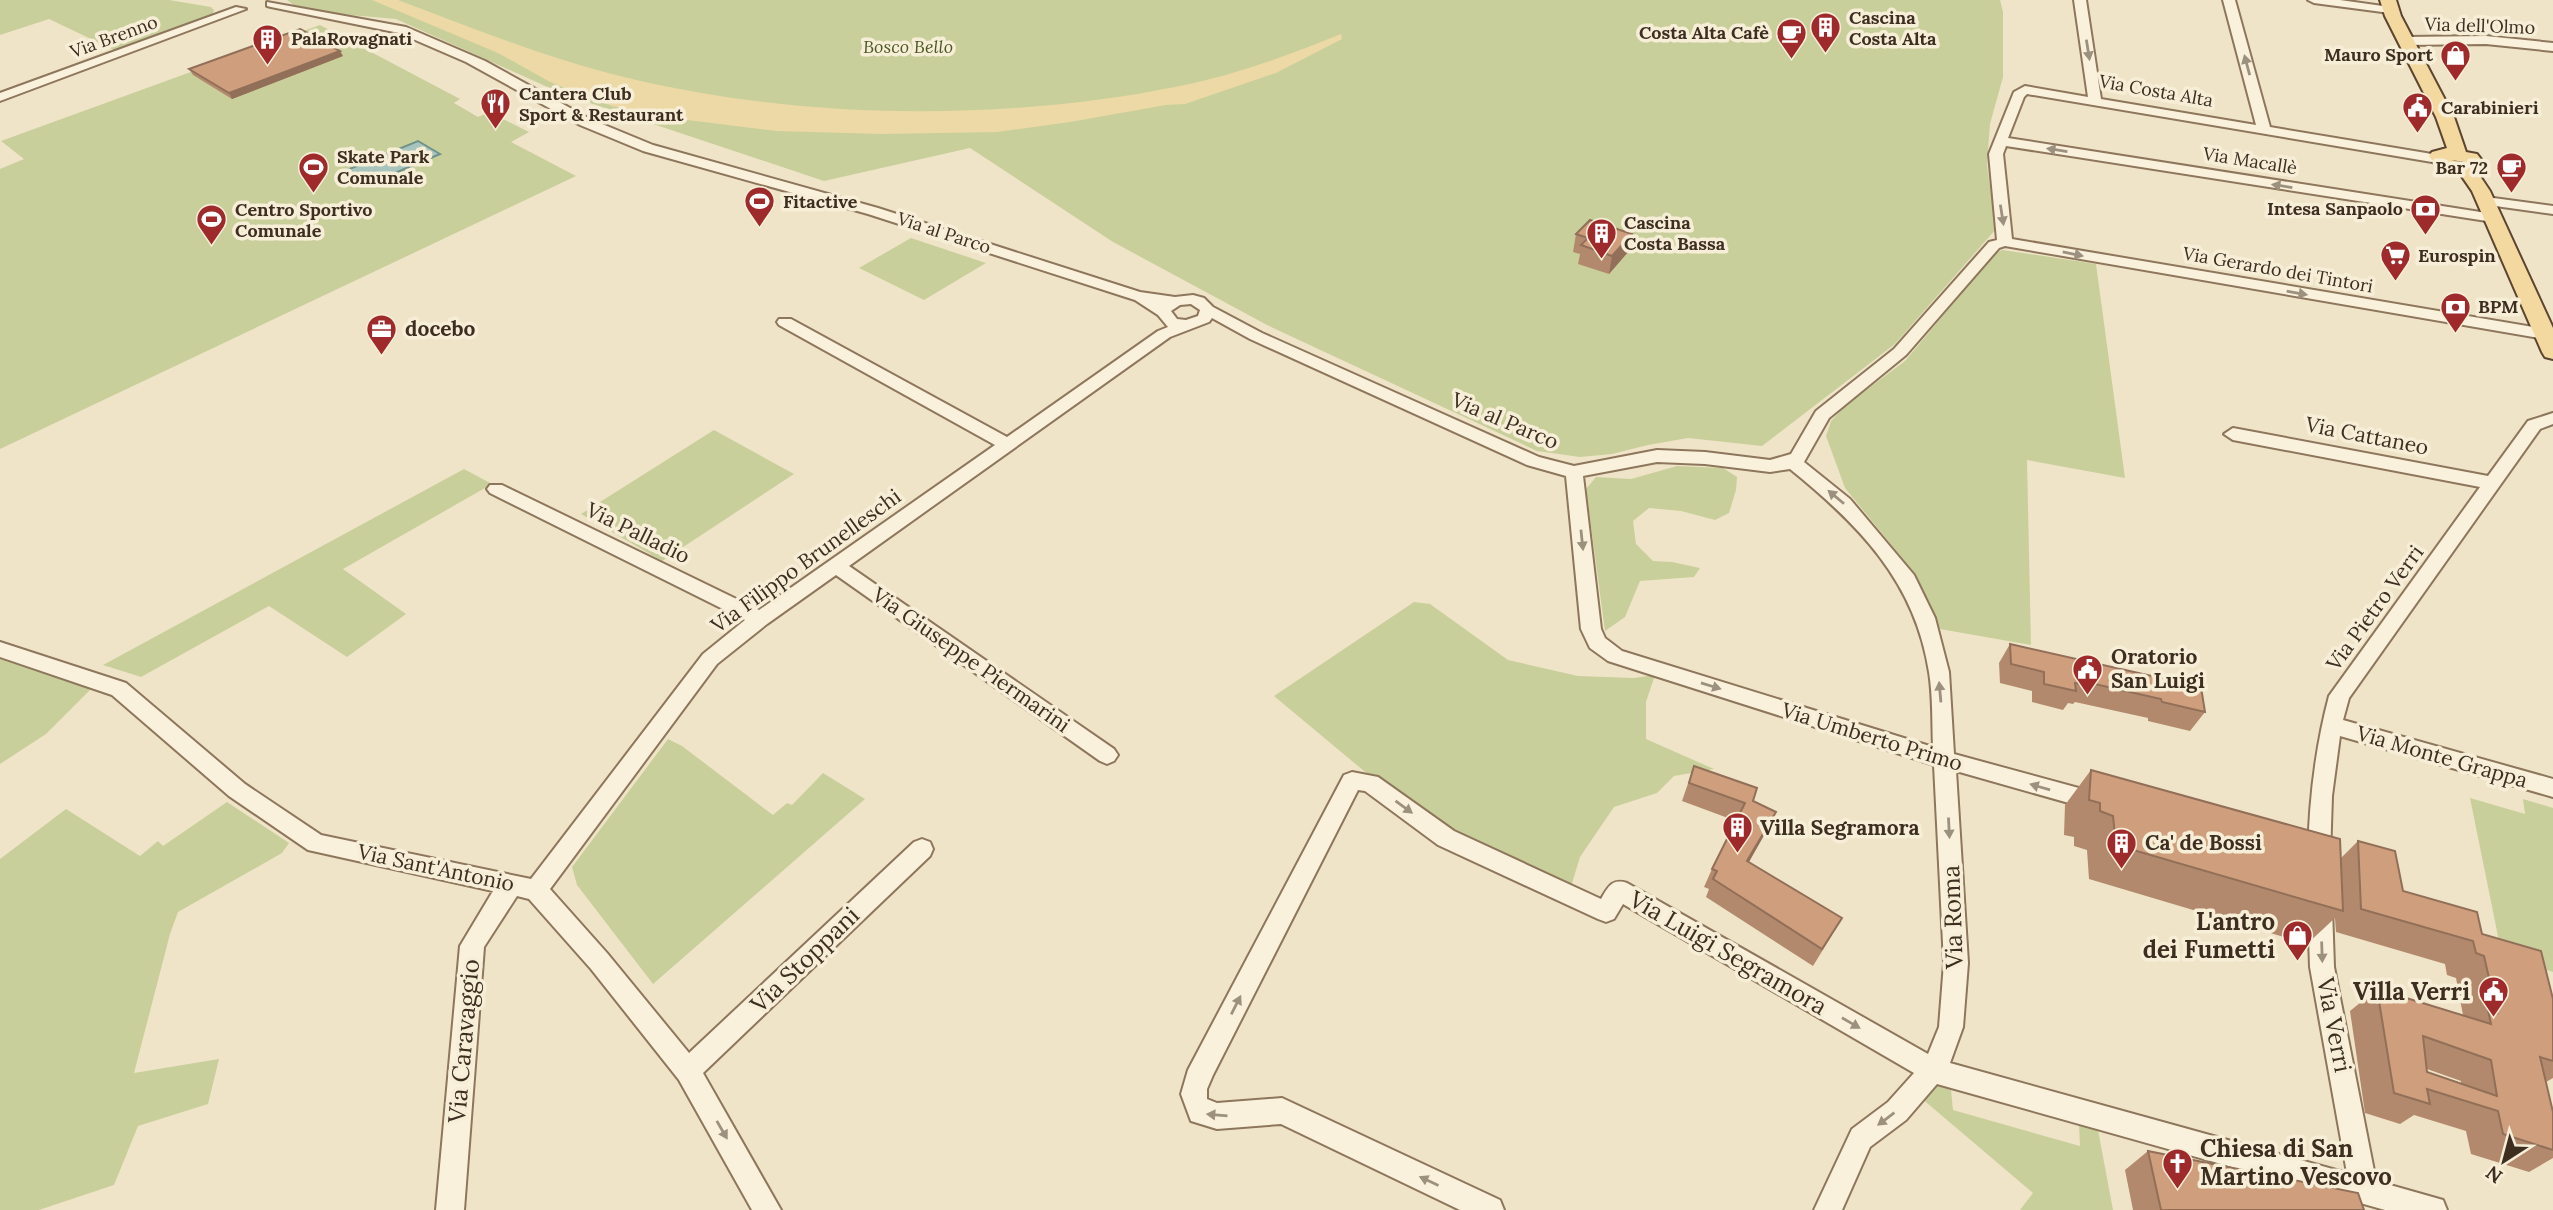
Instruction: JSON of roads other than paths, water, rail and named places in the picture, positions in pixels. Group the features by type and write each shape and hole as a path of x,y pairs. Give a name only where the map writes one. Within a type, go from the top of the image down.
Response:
{"main road":[{"path":"2389,5 2445,117 2462,162 2489,210 2549,343"},
{"path":"2438,159 2445,153 2462,162"}],"street":[{"path":"2080,0 2095,100"},
{"path":"2229,0 2264,129"},
{"path":"2314,0 2389,5"},
{"name":"Via Brenno","path":"0,97 244,5 273,2"},
{"name":"Via al Parco","path":"273,2 402,30 471,60 585,122 648,148 750,174 961,238 1138,296 1167,316 1196,300 1205,304 1208,310 1256,336 1533,461 1574,472 1657,456 1705,458 1770,466 1798,455"},
{"name":"Via dell'Olmo","path":"2405,41 2486,40 2553,47"},
{"name":"Via Costa Alta","path":"2006,242 1996,154 2018,95 2025,90 2438,159"},
{"name":"Via Macallè","path":"2001,141 2489,210"},
{"path":"2489,210 2553,210"},
{"path":"1946,760 1939,672 1925,618 1905,575 1844,503 1798,455 1822,415 1900,352 1994,246 2006,242"},
{"name":"Via Gerardo dei Tintori","path":"2006,242 2549,343"},
{"path":"1190,324 1203,319 1208,310"},
{"name":"Via Filippo Brunelleschi","path":"524,887 710,659 760,619 1007,444 1167,316 1190,324"},
{"path":"785,322 1007,444"},
{"name":"Via al Parco","path":"1190,324 1256,336"},
{"name":"Via Pietro Verri","path":"2319,861 2319,802 2331,725 2339,696 2534,425 2553,418"},
{"name":"Via Cattaneo","path":"2233,434 2493,483"},
{"name":"Via Umberto Primo","path":"1574,472 1591,629 1597,643 1615,656 1946,760 2119,808"},
{"name":"Via Palladio","path":"496,489 760,619"},
{"name":"Via Giuseppe Piermarini","path":"836,566 1107,755"},
{"name":"Via Sant'Antonio","path":"0,649 119,689 237,790 316,843 524,887 599,961 688,1071 767,1210"},
{"name":"Via Monte Grappa","path":"2331,725 2553,788"},
{"name":"Via Roma","path":"1934,1071 1951,1027 1956,963 1946,760"},
{"name":"Via Luigi Segramora","path":"1490,1210 1282,1111 1217,1116 1200,1112 1192,1098 1193,1089 1204,1066 1352,781 1370,783 1446,838 1606,912 1619,890 1934,1071"},
{"name":"Via Stoppani","path":"688,1071 922,849"},
{"path":"2292,856 2319,861"},
{"name":"Via Verri","path":"2319,861 2322,967 2364,1190"},
{"name":"Via Caravaggio","path":"450,1210 472,946 491,912 524,887"},
{"path":"1828,1210 1861,1138 1897,1111 1934,1071 2433,1210"}],"water":[{"path":"418,141 440,154 369,184 347,170"}],"place":[{"name":"Cascina Costa Alta","path":"1826,55"},
{"name":"Costa Alta Cafè","path":"1792,60"},
{"name":"PalaRovagnati","path":"268,66"},
{"name":"Mauro Sport","path":"2456,82"},
{"name":"Cantera Club Sport & Restaurant","path":"496,131"},
{"name":"Carabinieri","path":"2418,135"},
{"name":"Skate Park Comunale","path":"314,194"},
{"name":"Bar 72","path":"2511,195"},
{"name":"Fitactive","path":"760,229"},
{"name":"Intesa Sanpaolo","path":"2426,236"},
{"name":"Centro Sportivo Comunale","path":"212,247"},
{"name":"Cascina Costa Bassa","path":"1601,260"},
{"name":"Eurospin","path":"2395,283"},
{"name":"BPM","path":"2455,334"},
{"name":"docebo","path":"382,356"},
{"name":"Oratorio San Luigi","path":"2088,696"},
{"name":"Villa Segramora","path":"1737,855"},
{"name":"Ca' de Bossi","path":"2122,870"},
{"name":"L'antro dei Fumetti","path":"2298,963"},
{"name":"Villa Verri","path":"2493,1019"},
{"name":"Chiesa di San Martino Vescovo","path":"2177,1190"}],"park label":[{"name":"Bosco Bello","path":"908,47"}]}
